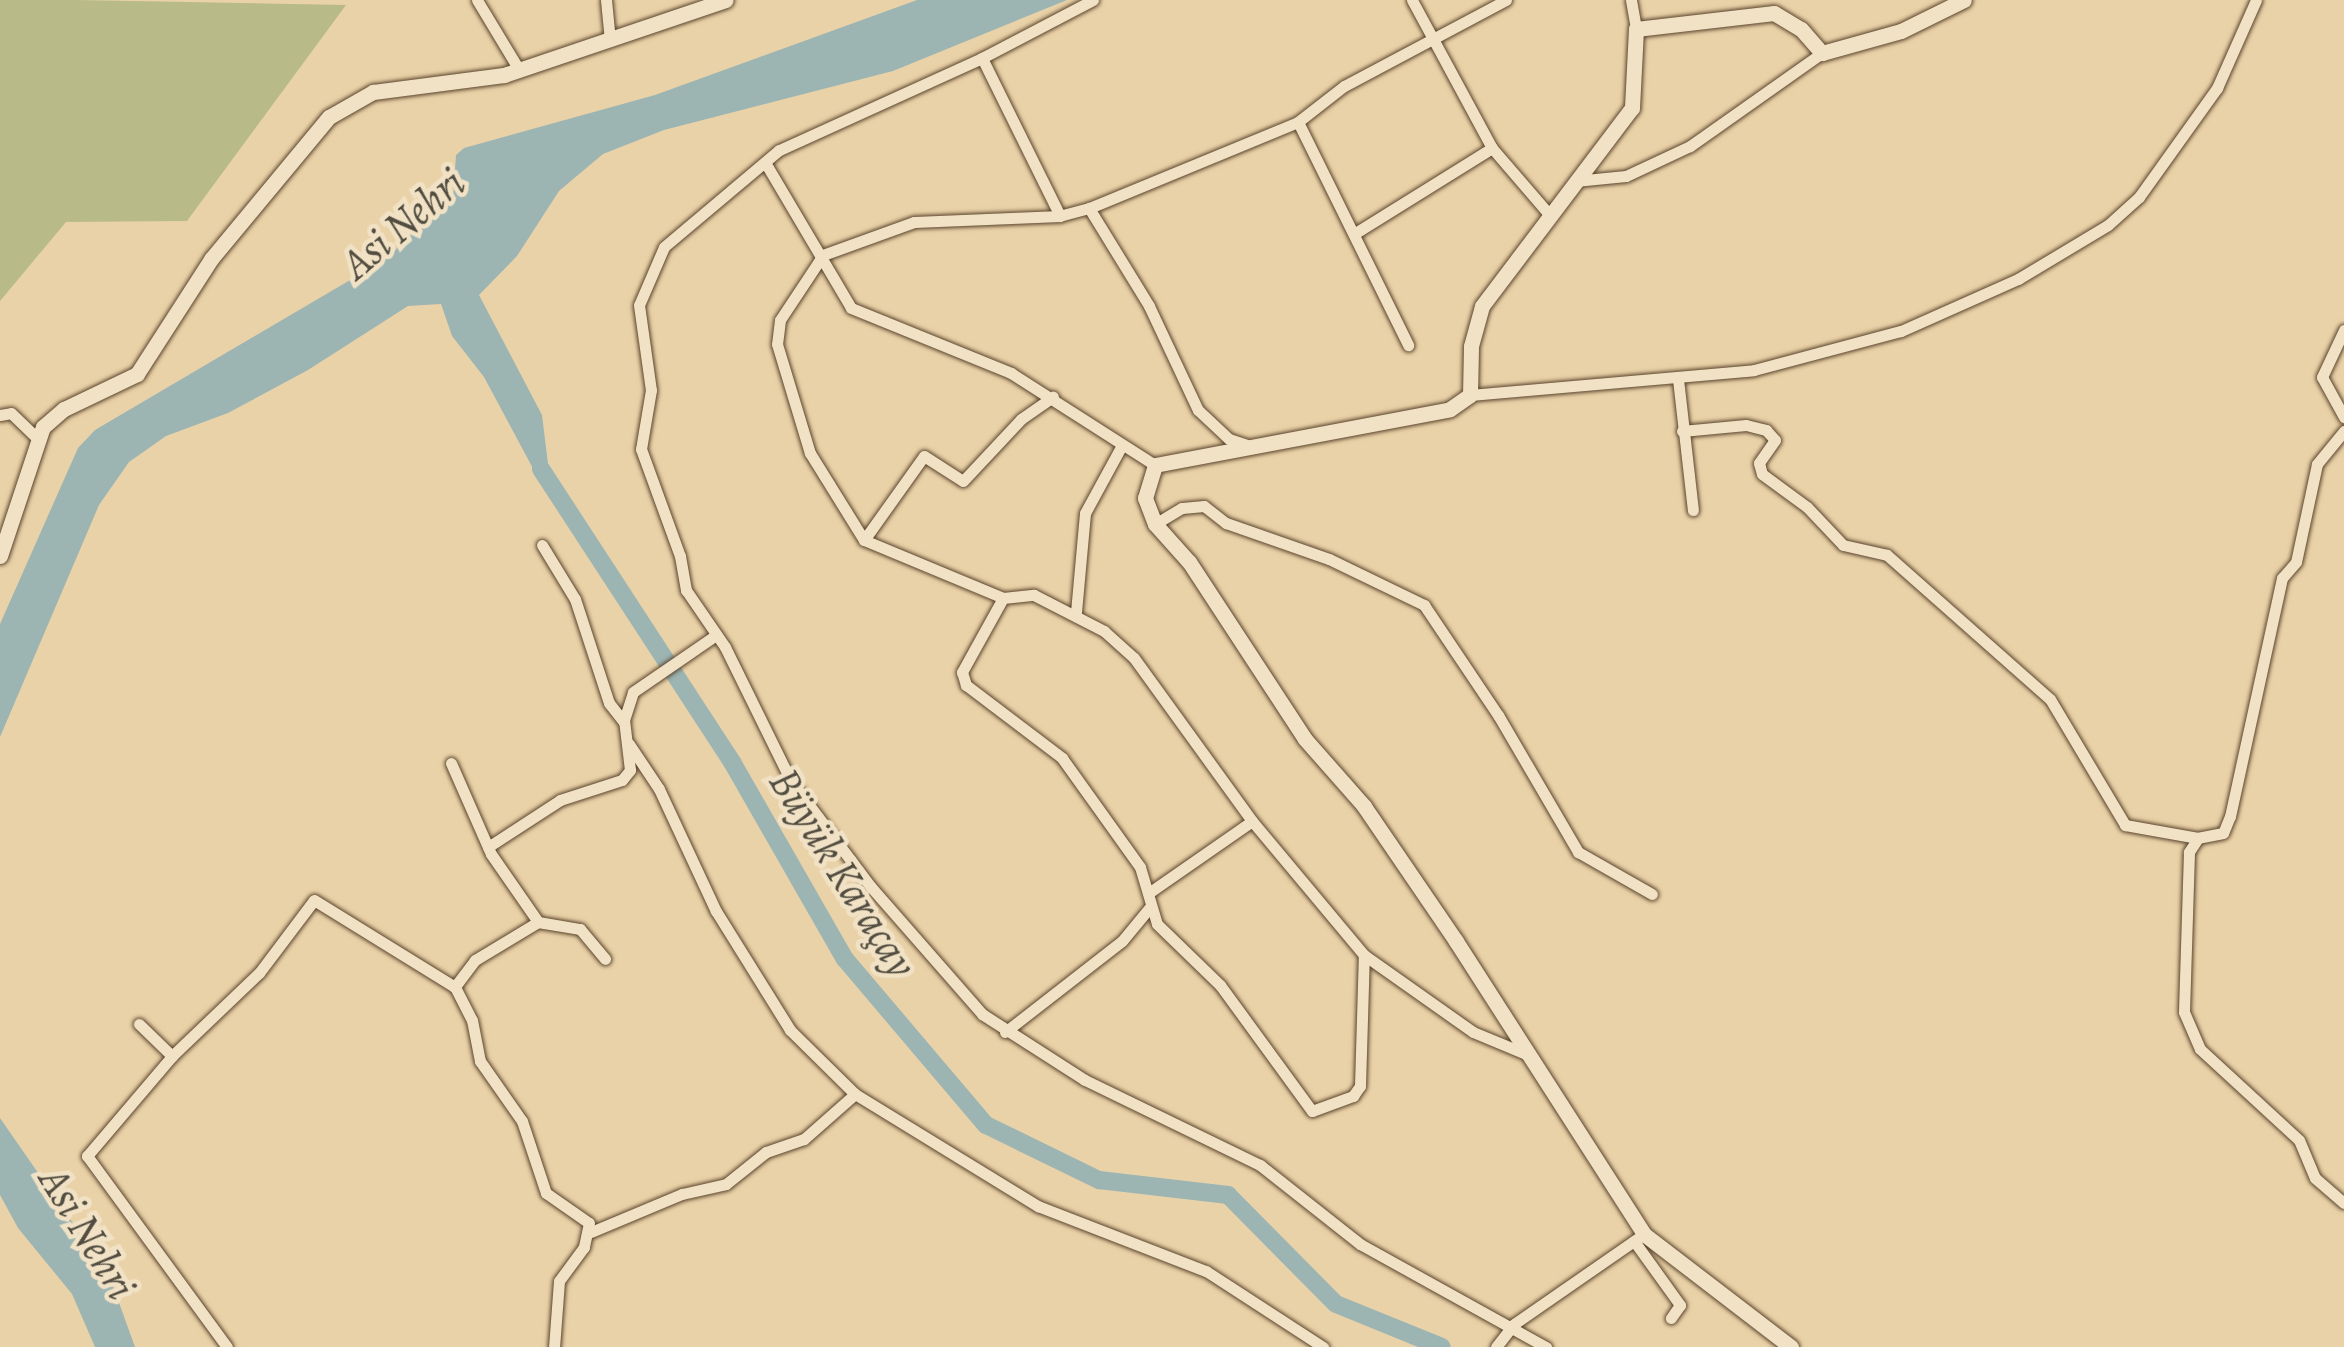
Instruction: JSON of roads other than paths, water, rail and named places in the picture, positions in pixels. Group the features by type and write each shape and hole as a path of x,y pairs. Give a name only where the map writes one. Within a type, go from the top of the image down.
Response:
{"street":[{"path":"477,0 518,68"},
{"path":"606,0 610,42"},
{"path":"0,556 37,438 52,416 137,374 211,259 329,117 373,92 518,68 610,42 726,0"},
{"path":"1092,0 982,58 779,150 766,164 716,198 664,247 639,305 651,390 642,449 690,602 716,635 791,781 950,980 1005,1032 1186,1133 1260,1165 1360,1244 1514,1324 1546,1347"},
{"path":"1412,0 1436,38 1492,148 1548,213"},
{"path":"1506,0 1344,86 1298,122 1089,208 1060,216 914,222 823,255 780,320 777,344 810,453 864,540 877,550 1003,598 1034,595 1076,612 1134,658 1252,822 1364,956 1473,1032 1509,1052 1532,1056"},
{"path":"1470,395 1471,346 1482,306 1548,213 1632,108 1636,29 1631,0"},
{"path":"1575,181 1626,176 1690,146 1822,53 1900,30 1964,0"},
{"path":"766,164 823,255 839,296 875,322 1011,372 1121,447 1155,465 1450,409 1470,395 1513,386 1678,379 1754,370 1901,331 2018,279 2108,225 2139,197 2217,88 2256,0"},
{"path":"1636,29 1774,13 1802,28 1822,53"},
{"path":"982,58 1060,216"},
{"path":"1298,122 1358,232 1408,344"},
{"path":"1358,232 1492,148"},
{"path":"1089,208 1149,306 1198,410 1229,439 1251,446"},
{"path":"2344,330 2322,376 2344,417"},
{"path":"1678,379 1693,510"},
{"path":"864,540 924,456 964,481 1021,419 1052,397"},
{"path":"0,414 11,413 37,438"},
{"path":"1682,431 1746,425 1766,430 1775,440 1759,464 1762,474 1843,546 1887,555 2050,699 2125,825 2198,838 2222,833 2230,816 2282,578 2296,562 2317,464 2344,431"},
{"path":"1076,612 1085,512 1121,447"},
{"path":"1155,465 1145,498 1155,524 1189,562 1305,739 1364,806 1532,1056 1680,1305 1671,1318"},
{"path":"1155,524 1182,508 1204,506 1226,523 1330,559 1424,605 1498,714 1578,852 1652,894"},
{"path":"488,847 560,800 622,780 630,770 624,722 609,703 575,599 542,545"},
{"path":"1003,598 962,672 966,684 1062,758 1140,867 1157,924 1220,985 1312,1110 1353,1096 1360,1086 1364,956"},
{"path":"624,722 633,692 651,674 716,635"},
{"path":"629,744 659,789 716,911 790,1030 855,1094 1038,1206 1206,1271 1323,1347"},
{"path":"450,764 488,847 538,922"},
{"path":"1005,1032 1122,941 1151,899 1252,822"},
{"path":"2198,838 2189,852 2184,1012 2200,1049 2299,1140 2315,1178 2344,1202"},
{"path":"228,1347 87,1156 172,1056 259,972 314,900 456,987 472,1020 480,1061 522,1121 546,1193 589,1223 591,1232"},
{"path":"456,987 474,960 538,922 580,929 606,959"},
{"path":"139,1024 172,1056"},
{"path":"554,1347 559,1281 591,1232 682,1194 726,1184 766,1152 804,1139 855,1094"},
{"path":"1496,1347 1514,1324 1639,1237"},
{"path":"1639,1237 1791,1347"}],"water":[{"path":"917,0 1067,0 893,71 664,130 603,154 559,191 517,256 479,295 542,415 551,488 545,491 484,377 452,336 441,304 408,306 308,370 228,413 166,436 129,462 99,505 0,737 0,624 78,448 95,430 391,256 420,218 453,199 456,155 464,148 655,95"},
{"path":"0,1118 109,1275 135,1347 95,1347 72,1294 18,1228 0,1195"}],"waterway":[{"name":"Büyük Karaçay","path":"541,469 732,762 845,959 986,1125 1099,1180 1228,1195 1336,1304 1442,1347"}],"water label":[{"name":"Asi Nehri","path":"403,223"},
{"name":"Asi Nehri","path":"88,1233"}]}
